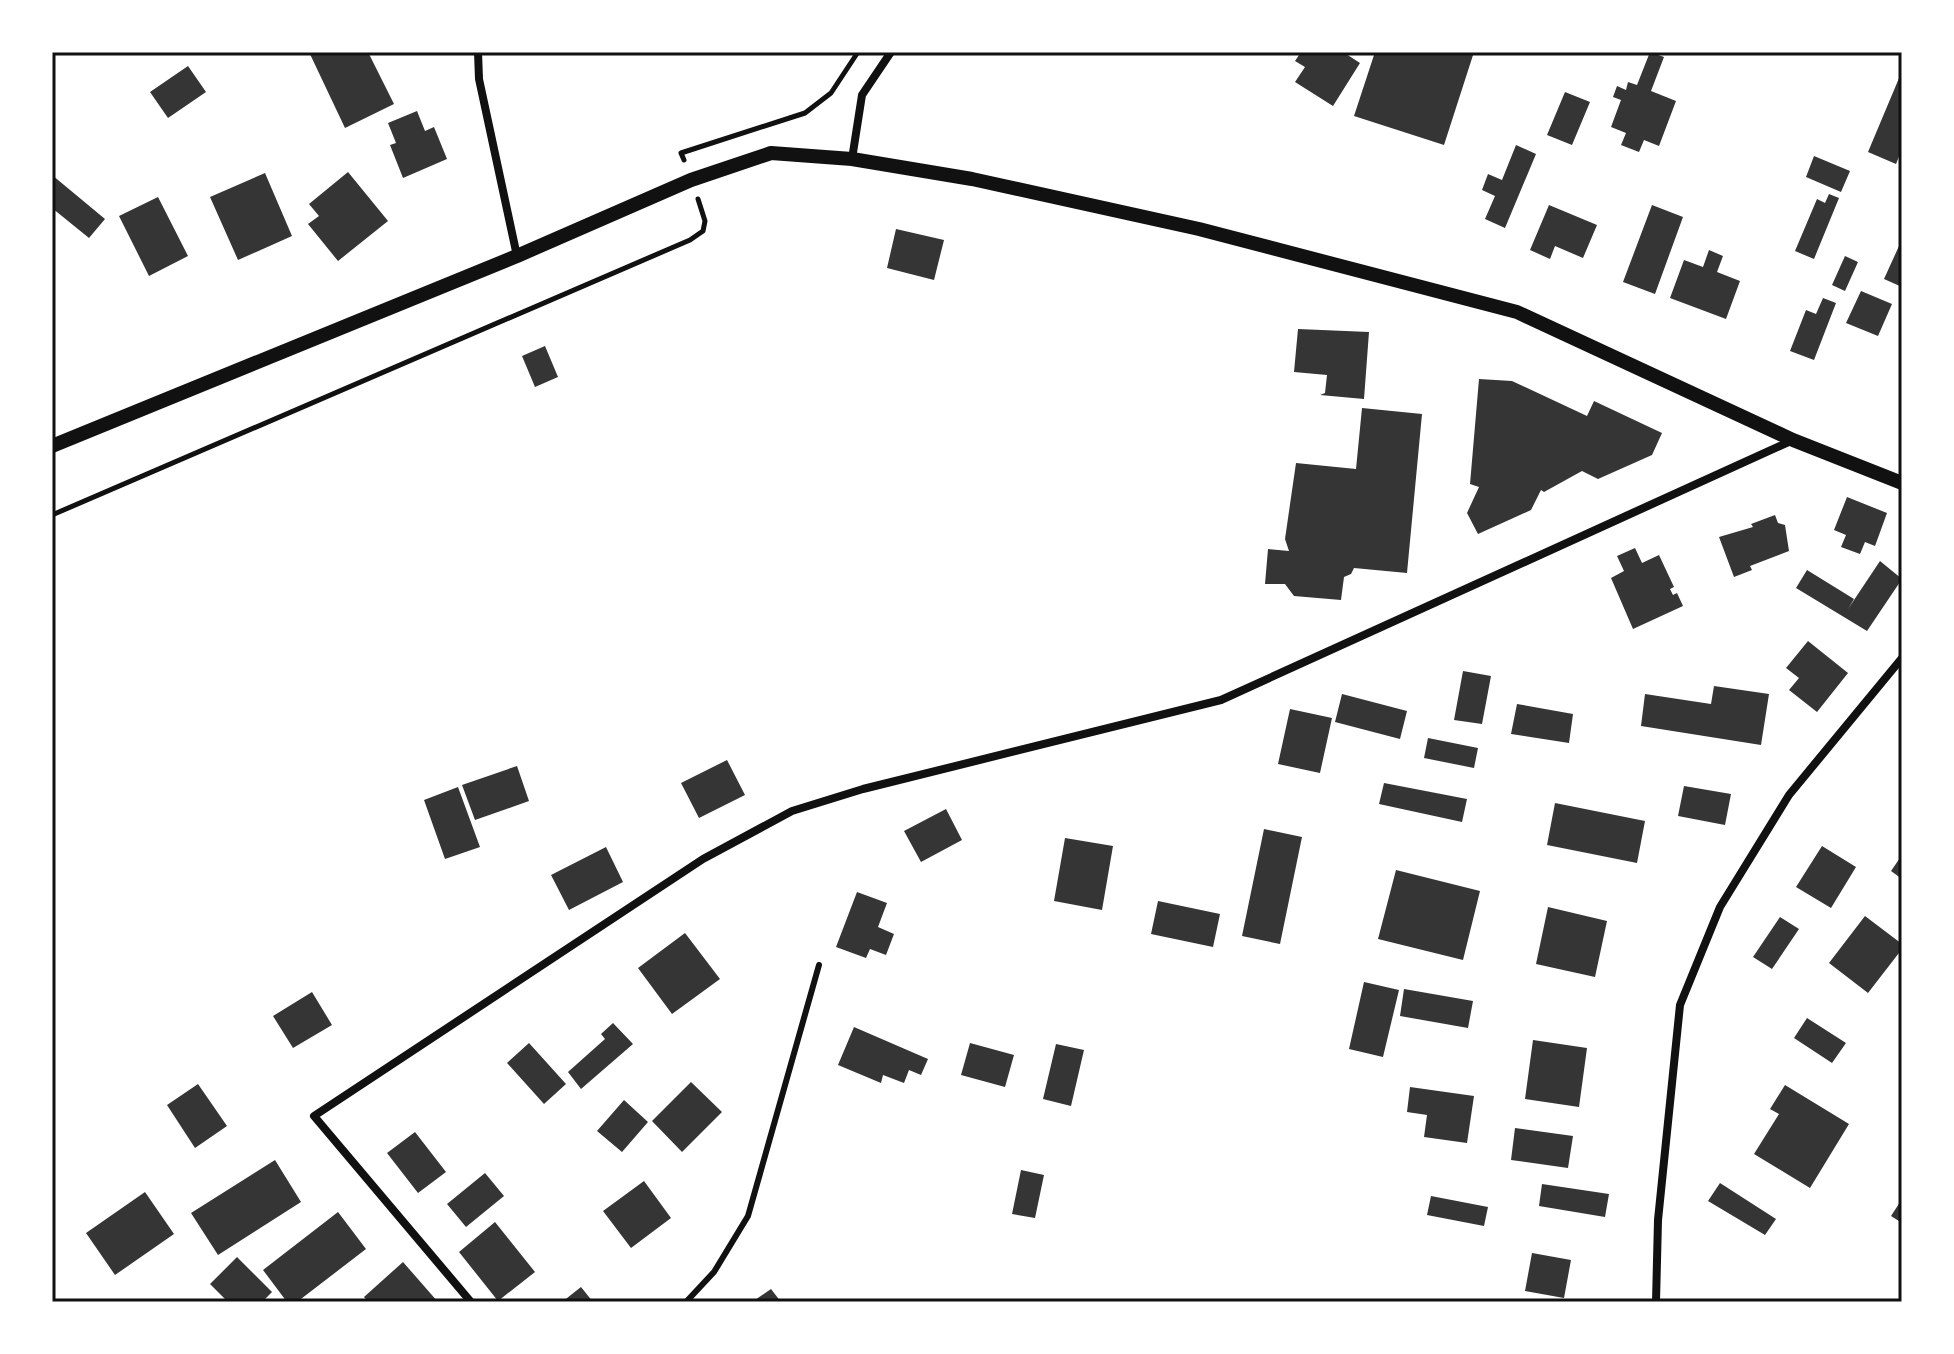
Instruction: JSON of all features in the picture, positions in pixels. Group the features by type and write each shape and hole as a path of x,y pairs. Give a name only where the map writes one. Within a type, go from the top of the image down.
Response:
{"street":[{"path":"478,52 479,79 517,256"},
{"path":"852,159 862,95 891,52"},
{"path":"52,446 517,256 691,180 771,153 852,159 972,179 1199,229 1517,312 1793,440 1902,483"},
{"path":"471,1302 314,1116 703,859 804,806 1221,700 1793,440"},
{"path":"1656,1302 1658,1220 1680,1005 1720,907 1789,795 1902,658"}],"lane":[{"path":"686,1302 714,1272 748,1216 819,965"}],"path":[{"path":"681,153 805,113 831,93 858,52"},
{"path":"52,515 690,240 703,231 705,221 699,202"}],"building":[{"path":"309,52 368,52 394,104 345,128"},
{"path":"1301,52 1343,52 1360,63 1333,106 1295,82 1305,67 1295,61"},
{"path":"1375,52 1474,52 1444,145 1354,116"},
{"path":"1650,52 1664,57 1651,91 1676,101 1659,146 1644,140 1639,152 1621,145 1626,133 1611,127 1621,100 1613,97 1617,86 1626,90 1628,82 1637,85"},
{"path":"188,66 206,92 168,118 150,92"},
{"path":"1902,71 1902,149 1896,164 1868,152"},
{"path":"1565,92 1590,102 1572,145 1547,135"},
{"path":"417,111 425,131 434,127 447,159 403,178 390,145 396,143 388,123"},
{"path":"1516,145 1536,154 1505,228 1485,219 1495,196 1482,190 1488,174 1502,180"},
{"path":"1814,156 1850,171 1841,192 1806,177"},
{"path":"348,172 388,221 338,261 308,224 319,216 309,204"},
{"path":"265,173 292,236 238,260 210,197"},
{"path":"52,175 105,219 89,238 52,208"},
{"path":"1829,194 1839,198 1814,259 1795,251 1817,199 1825,203"},
{"path":"158,197 188,256 149,276 119,216"},
{"path":"1549,205 1597,225 1583,258 1555,246 1550,259 1530,250"},
{"path":"1652,205 1683,217 1655,294 1623,282"},
{"path":"896,229 944,240 934,280 887,268"},
{"path":"1899,246 1902,247 1902,287 1884,279"},
{"path":"1709,250 1723,256 1717,272 1740,281 1726,319 1670,298 1684,260 1703,267"},
{"path":"1845,256 1858,262 1845,291 1832,285"},
{"path":"1861,291 1892,304 1878,336 1846,323"},
{"path":"1823,298 1836,303 1814,360 1790,351 1806,310 1816,314"},
{"path":"1298,329 1369,332 1364,399 1320,395 1325,393 1327,375 1294,372"},
{"path":"545,346 558,377 535,387 522,356"},
{"path":"1479,379 1512,381 1587,416 1594,401 1662,433 1652,455 1598,479 1582,471 1544,492 1541,490 1531,510 1478,534 1467,513 1479,487 1470,484"},
{"path":"1362,408 1422,414 1407,573 1354,568 1351,574 1344,577 1341,600 1294,596 1285,584 1265,584 1268,549 1289,551 1285,539 1296,463 1356,469"},
{"path":"1847,497 1887,513 1875,546 1865,542 1860,554 1841,547 1846,535 1834,530"},
{"path":"1775,515 1778,523 1785,525 1789,551 1750,566 1752,570 1734,577 1719,537 1753,527 1751,524"},
{"path":"1635,548 1642,563 1659,555 1674,587 1670,589 1673,595 1677,593 1683,606 1633,629 1611,578 1624,571 1617,556"},
{"path":"1880,561 1902,579 1867,631 1796,588 1807,570 1854,599 1848,609"},
{"path":"1808,641 1848,673 1817,712 1789,690 1799,678 1786,668"},
{"path":"1463,671 1491,676 1482,724 1454,720"},
{"path":"1714,686 1769,694 1761,745 1641,726 1645,694 1711,704"},
{"path":"1342,694 1407,711 1400,739 1335,722"},
{"path":"1517,704 1573,714 1569,743 1511,734"},
{"path":"1290,709 1332,718 1320,773 1278,764"},
{"path":"1428,738 1478,748 1474,768 1424,758"},
{"path":"727,760 745,795 699,818 681,783"},
{"path":"517,766 529,801 475,820 462,785"},
{"path":"1384,783 1467,799 1462,822 1379,804"},
{"path":"1684,786 1731,794 1725,825 1678,816"},
{"path":"458,787 480,847 445,859 424,800"},
{"path":"1555,803 1645,821 1637,863 1547,845"},
{"path":"946,809 962,840 921,862 904,831"},
{"path":"1264,829 1302,837 1280,944 1242,936"},
{"path":"1065,838 1113,846 1102,910 1054,901"},
{"path":"1822,846 1856,867 1831,908 1796,887"},
{"path":"606,847 623,882 569,910 551,875"},
{"path":"1902,855 1902,879 1891,871"},
{"path":"1396,870 1480,891 1463,960 1378,939"},
{"path":"857,892 887,903 878,927 894,934 886,955 870,949 866,958 836,947"},
{"path":"1158,901 1220,914 1213,947 1151,934"},
{"path":"1548,907 1607,921 1595,977 1536,964"},
{"path":"1865,916 1902,944 1902,949 1868,993 1829,963"},
{"path":"1780,917 1799,929 1772,969 1753,957"},
{"path":"685,933 720,979 672,1014 638,968"},
{"path":"1364,982 1399,990 1383,1057 1349,1049"},
{"path":"1404,989 1473,1001 1468,1028 1400,1016"},
{"path":"312,992 332,1025 293,1048 273,1016"},
{"path":"1807,1018 1846,1043 1832,1063 1794,1038"},
{"path":"613,1023 633,1044 581,1089 568,1072 605,1039 601,1034"},
{"path":"854,1027 928,1059 921,1075 909,1070 904,1083 883,1075 881,1083 838,1065"},
{"path":"1533,1040 1587,1048 1579,1107 1525,1099"},
{"path":"529,1043 566,1084 544,1104 507,1063"},
{"path":"970,1043 1014,1055 1005,1087 961,1075"},
{"path":"1056,1044 1084,1050 1071,1106 1043,1099"},
{"path":"691,1082 722,1112 682,1152 652,1121"},
{"path":"198,1084 227,1126 195,1148 167,1105"},
{"path":"1785,1085 1849,1124 1810,1188 1754,1154 1779,1114 1770,1109"},
{"path":"1410,1087 1474,1096 1467,1143 1424,1137 1427,1115 1407,1112"},
{"path":"624,1100 648,1122 622,1152 597,1131"},
{"path":"1515,1128 1573,1136 1568,1168 1511,1160"},
{"path":"415,1132 446,1172 418,1193 387,1153"},
{"path":"275,1160 301,1202 218,1255 191,1213"},
{"path":"1021,1170 1044,1175 1035,1218 1012,1214"},
{"path":"485,1173 504,1196 466,1227 447,1204"},
{"path":"644,1181 671,1218 631,1248 603,1211"},
{"path":"1720,1183 1776,1219 1765,1235 1708,1201"},
{"path":"1542,1184 1609,1194 1605,1217 1539,1206"},
{"path":"145,1192 174,1234 115,1275 86,1233"},
{"path":"1431,1196 1488,1207 1484,1226 1427,1215"},
{"path":"1902,1199 1902,1223 1891,1216"},
{"path":"338,1212 366,1249 297,1302 287,1302 263,1270"},
{"path":"495,1222 535,1272 498,1301 459,1252"},
{"path":"1532,1253 1571,1260 1564,1298 1525,1291"},
{"path":"237,1257 272,1292 262,1302 228,1302 210,1284"},
{"path":"403,1262 438,1302 368,1302 364,1297"},
{"path":"581,1287 593,1302 562,1302"},
{"path":"771,1289 781,1302 752,1302"}]}
